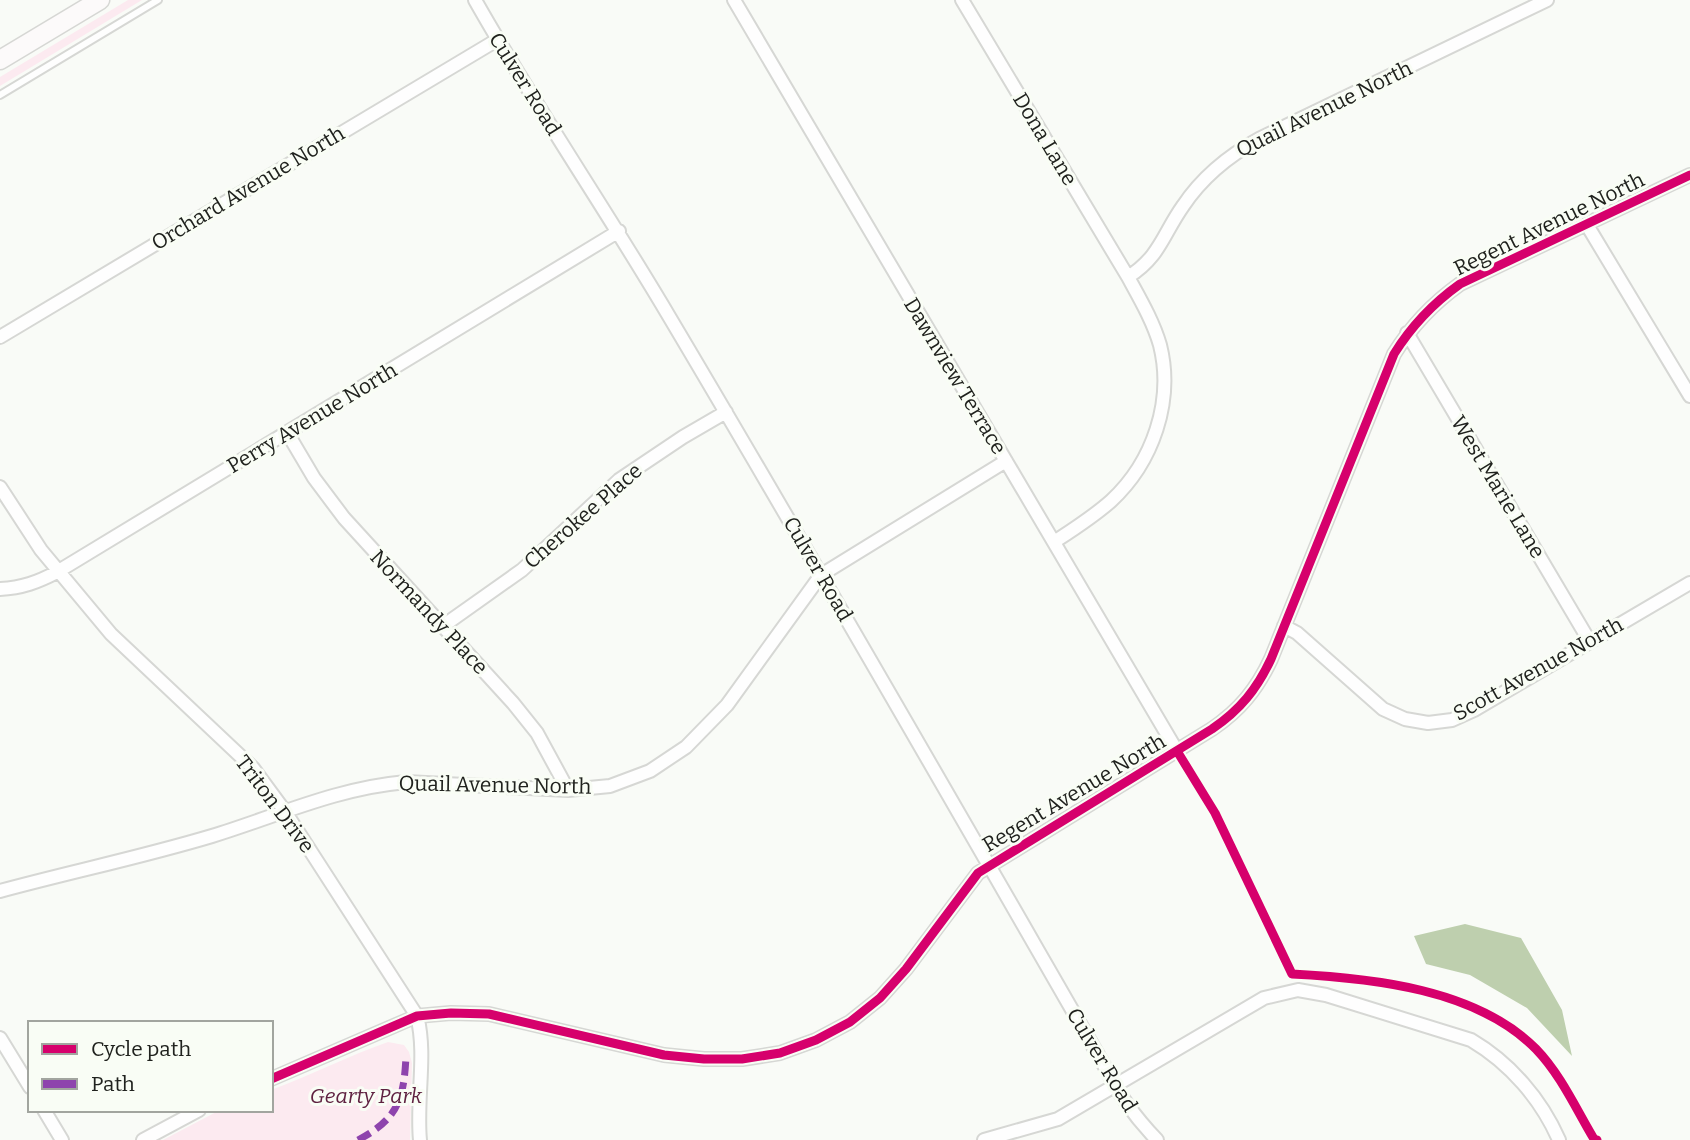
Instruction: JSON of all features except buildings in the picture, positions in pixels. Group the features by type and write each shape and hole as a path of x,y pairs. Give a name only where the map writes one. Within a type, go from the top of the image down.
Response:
{"street":[{"path":"0,60 100,0"},
{"name":"Culver Road","path":"475,0 497,40 619,232 726,412 1114,1086 1130,1112 1157,1140"},
{"name":"Dawnview Terrace","path":"734,0 1177,751"},
{"name":"Dona Lane","path":"962,0 1128,277"},
{"name":"Quail Avenue North","path":"1128,277 1140,270 1155,255 1181,207 1203,179 1229,156 1547,0"},
{"name":"Orchard Avenue North","path":"0,337 497,40"},
{"name":"Regent Avenue North","path":"273,1078 417,1016 489,1014 664,1055 704,1059 742,1059 780,1053 816,1040 850,1022 880,998 906,969 978,873 1177,751 1232,715 1248,699 1262,679 1394,354 1407,332 1434,303 1460,285 1690,176"},
{"path":"1587,225 1690,396"},
{"name":"Perry Avenue North","path":"0,589 37,583 57,572 619,232"},
{"path":"1054,542 1092,517 1126,485 1158,426 1164,383 1160,345 1148,313 1128,277"},
{"name":"West Marie Lane","path":"1407,332 1590,642"},
{"name":"Cherokee Place","path":"443,626 522,570 619,480 726,412"},
{"name":"Normandy Place","path":"288,433 314,478 344,518 537,733 568,790"},
{"name":"Quail Avenue North","path":"0,891 148,855 284,810 350,792 407,782 568,790 610,786 629,780 650,771 686,747 727,705 821,575 1006,461"},
{"name":"Triton Drive","path":"0,487 57,572 111,634 253,768 284,810 417,1016 420,1026 421,1061 420,1140"},
{"name":"Scott Avenue North","path":"1284,626 1297,633 1383,709 1405,719 1428,723 1452,720 1474,710 1690,583"},
{"path":"984,1140 1058,1119 1264,998 1298,990 1326,995 1482,1046 1510,1068 1525,1086 1559,1140"},
{"path":"0,1038 28,1084"},
{"path":"45,1112 62,1140"},
{"path":"143,1140 195,1112"}],"lane":[{"path":"0,95 158,0"}],"green space":[{"path":"128,0 142,0 0,86 0,77"},
{"name":"Gearty Park","path":"388,1042 404,1045 409,1052 412,1063 410,1140 163,1140 216,1112 273,1112 273,1089"}],"shaded area":[{"path":"1465,924 1521,938 1562,1010 1572,1056 1527,1008 1470,975 1426,964 1414,936"}],"marked path":[{"path":"358,1140 382,1124 396,1106 403,1084 406,1056"}],"cycle path":[{"path":"273,1078 417,1016 489,1014 664,1055 704,1059 742,1059 780,1053 816,1040 850,1022 880,998 906,969 978,873 1212,729 1247,698 1271,659 1394,354 1423,316 1460,284 1690,175"},
{"path":"1177,751 1215,813 1292,974 1356,979 1422,990 1484,1013 1512,1029 1545,1059 1597,1140"}]}
